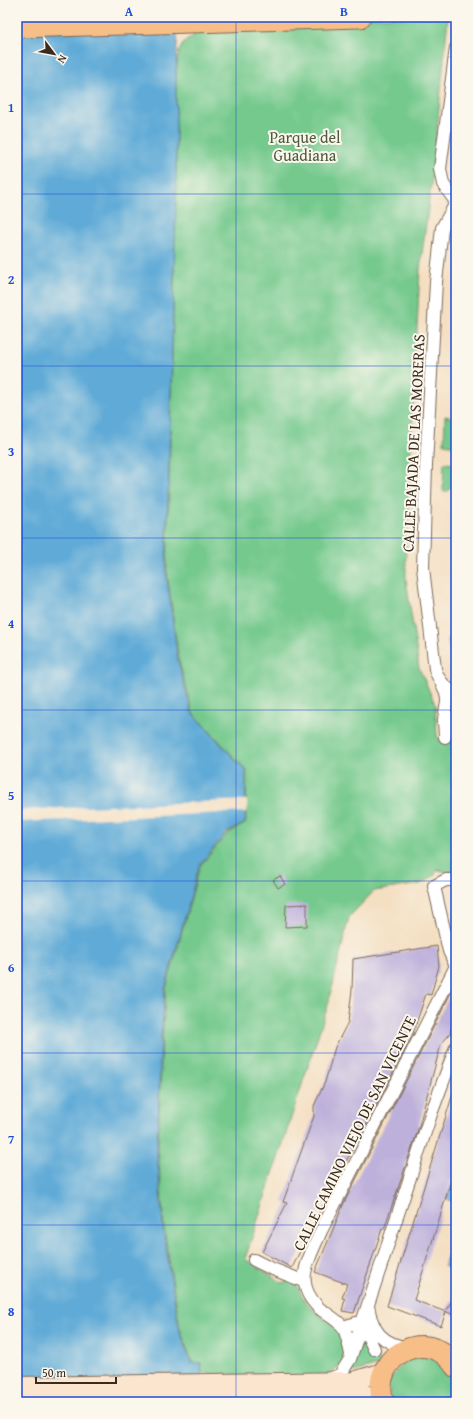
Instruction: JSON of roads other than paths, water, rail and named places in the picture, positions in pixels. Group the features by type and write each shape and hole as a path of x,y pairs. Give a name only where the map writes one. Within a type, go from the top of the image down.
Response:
{"highway":[{"path":"17,27 360,17"},
{"path":"382,1401 380,1386 385,1369 397,1354 408,1348 448,1347 447,1356 456,1367"}],"main road":[{"path":"17,1400 321,1389 353,1381 385,1369"},
{"path":"17,1386 321,1389 369,1395 382,1401"},
{"path":"321,1389 340,1402"}],"street":[{"name":"CALLE BAJADA DE LAS MORERAS","path":"456,48 440,169 443,184 456,203 442,228 436,282 426,465 423,568 435,669 438,678 447,693 448,701 444,720 445,737 449,725 456,716"},
{"path":"443,686 456,694"},
{"name":"CALLE CAMINO VIEJO DE SAN VICENTE","path":"303,1281 304,1270 321,1231 456,966 449,951 434,886 446,880 456,880"},
{"path":"321,1389 340,1375 352,1354 431,1114 456,1047"},
{"path":"254,1260 303,1281 306,1294 319,1308 343,1327 352,1354"},
{"path":"368,1306 375,1328 381,1337 388,1342 408,1348"},
{"path":"343,1327 363,1321"},
{"path":"363,1321 367,1334 385,1369"},
{"path":"357,1336 374,1349"}],"water":[{"path":"17,17 178,17 176,73 176,200 166,571 178,661 192,713 246,771 245,823 226,833 199,866 165,989 161,1039 157,1150 163,1228 179,1328 191,1363 201,1363 203,1402 17,1402"},
{"path":"453,1182 456,1183 455,1202 446,1199"},
{"path":"450,1249 456,1251 455,1270 444,1266"}],"park label":[{"name":"Parque del Guadiana","path":"305,146"}]}
